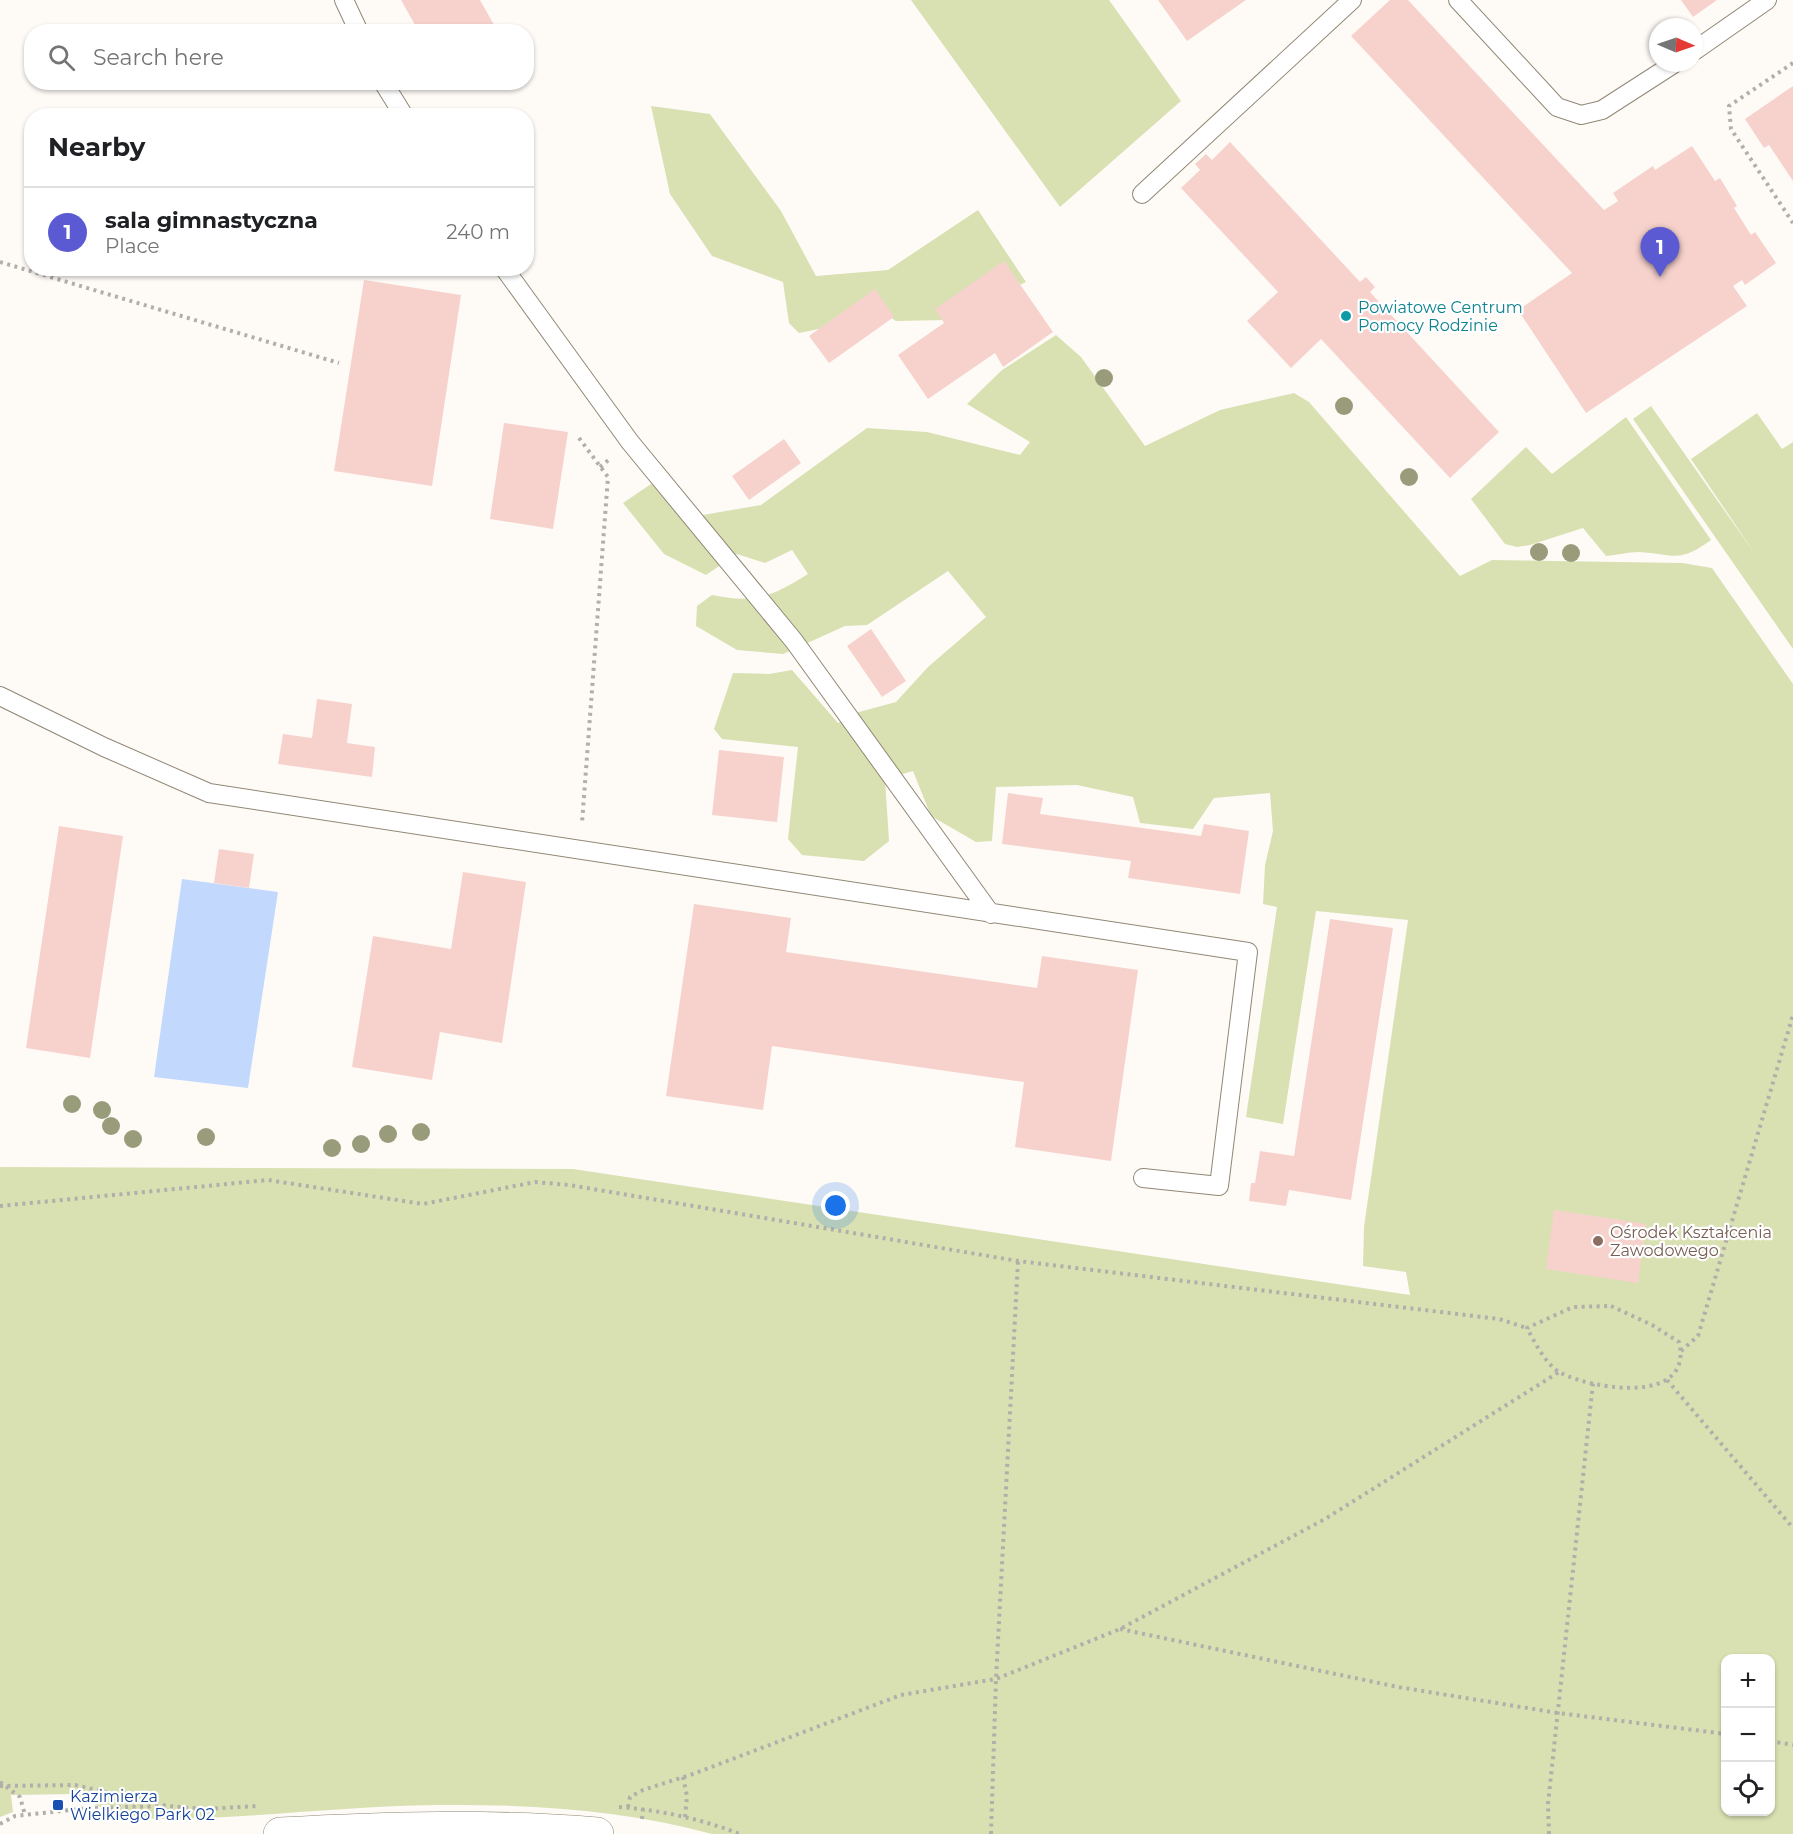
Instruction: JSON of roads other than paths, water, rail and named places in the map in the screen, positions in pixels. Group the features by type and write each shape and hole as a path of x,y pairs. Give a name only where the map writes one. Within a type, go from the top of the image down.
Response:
{"street":[{"path":"280,1834 387,1828 504,1827 597,1834"}],"lane":[{"path":"344,0 355,24"},
{"path":"1142,194 1352,0"},
{"path":"1458,0 1557,107 1581,115 1602,110 1661,72"},
{"path":"1703,45 1767,0"},
{"path":"388,90 399,108"},
{"path":"510,276 630,442 794,641 991,914"},
{"path":"0,696 104,747 209,794 1248,952 1219,1186 1143,1178"}],"water":[{"path":"182,879 278,892 248,1088 154,1077"}],"place":[{"name":"sala gimnastyczna","path":"1660,277"},
{"name":"Powiatowe Centrum Pomocy Rodzinie","path":"1346,316"},
{"name":"Ośrodek Kształcenia Zawodowego","path":"1598,1241"},
{"name":"Kazimierza Wielkiego Park 02","path":"58,1805"}]}
